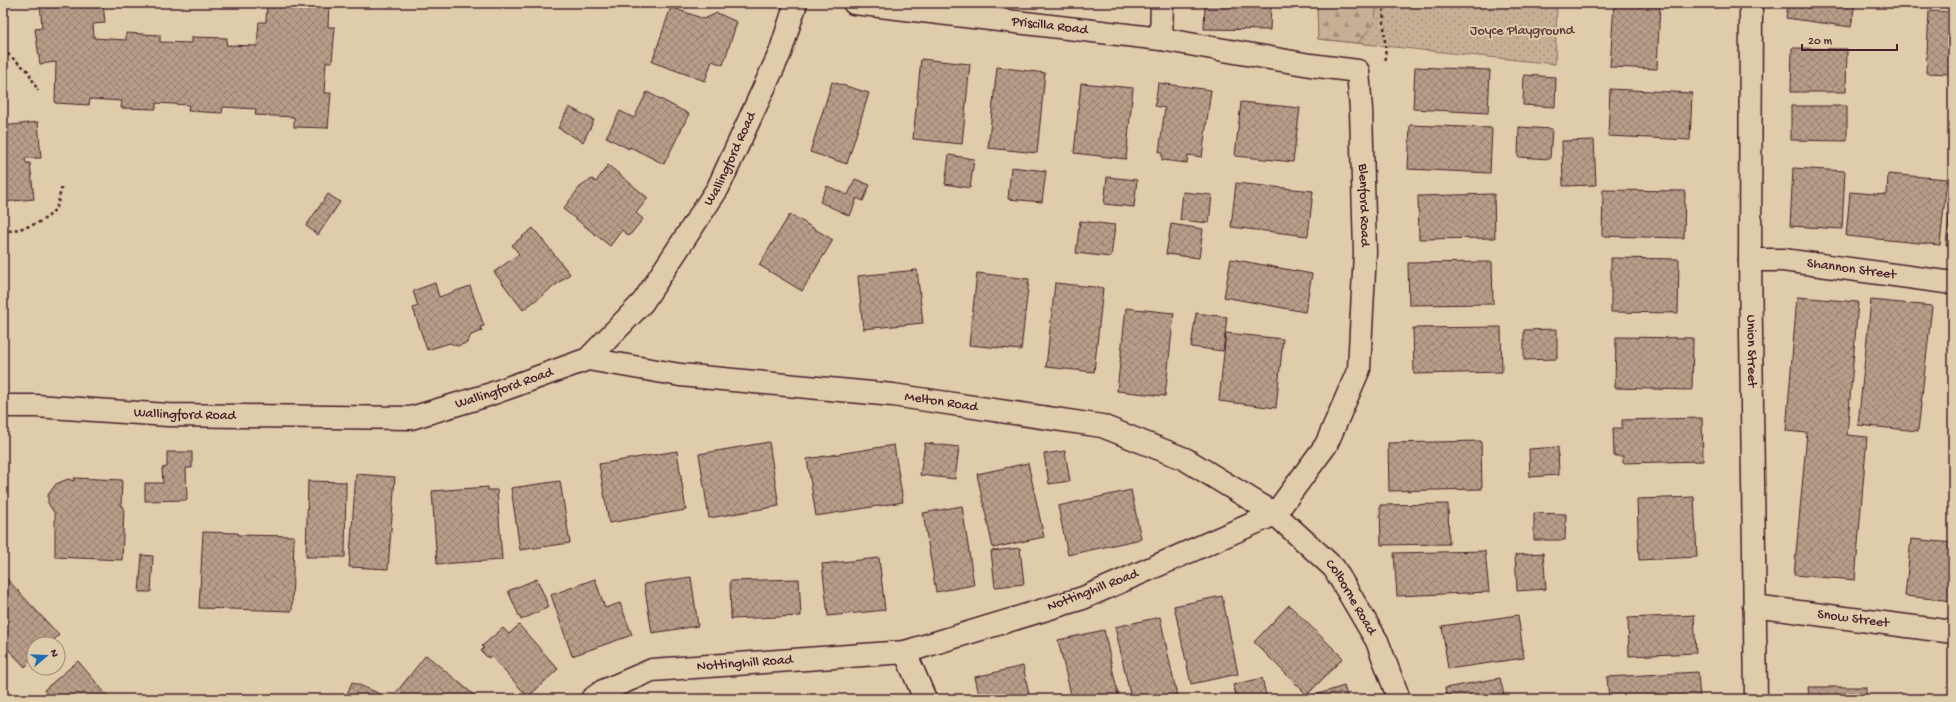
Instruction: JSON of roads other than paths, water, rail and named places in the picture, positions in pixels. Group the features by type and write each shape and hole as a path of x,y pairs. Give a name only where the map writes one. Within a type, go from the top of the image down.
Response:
{"street":[{"name":"Wallingford Road","path":"3,406 36,406 168,415 410,418 488,395 588,359 644,302 718,188 780,53 796,3"},
{"name":"Priscilla Road","path":"854,3 1162,39"},
{"path":"1162,3 1162,39"},
{"name":"Union Street","path":"1750,3 1750,260 1756,699"},
{"name":"Blenford Road","path":"1162,39 1310,65 1358,71 1361,110 1365,252 1359,369 1326,445 1275,514"},
{"name":"Shannon Street","path":"1750,260 1783,260 1953,283"},
{"name":"Melton Road","path":"588,359 680,374 893,395 1102,426 1186,459 1275,514"},
{"name":"Nottinghill Road","path":"592,699 603,691 652,670 905,652 1083,598 1275,514"},
{"name":"Colborne Road","path":"1275,514 1334,568 1377,640 1399,699"},
{"name":"Snow Street","path":"1754,606 1882,624 1953,632"},
{"path":"905,652 925,699"}],"park label":[{"name":"Joyce Playground","path":"1522,31"}]}
